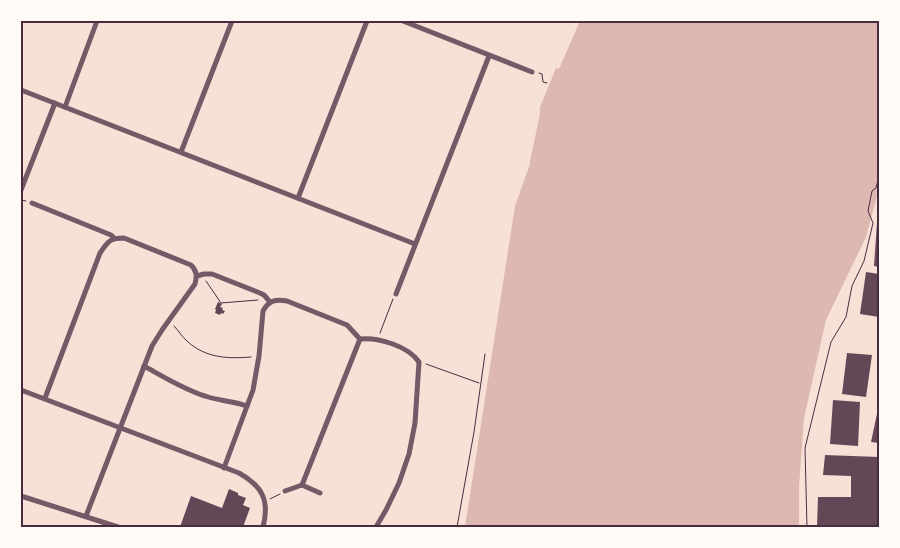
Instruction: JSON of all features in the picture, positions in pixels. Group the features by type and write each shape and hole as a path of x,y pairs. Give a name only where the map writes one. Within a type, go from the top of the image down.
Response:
{"street":[{"path":"65,107 97,21"},
{"path":"181,152 232,21"},
{"path":"298,198 367,21"},
{"path":"403,21 532,72"},
{"path":"396,294 489,56"},
{"path":"21,90 416,244"},
{"path":"21,190 55,103"},
{"path":"32,203 111,235 114,238 124,238 191,265 199,275"},
{"path":"45,398 100,253 114,238"},
{"path":"199,275 212,274 262,294 270,302"},
{"path":"86,516 152,346 195,284 199,275"},
{"path":"224,468 256,378 264,311 270,302 277,300 287,301 347,325 360,339"},
{"path":"360,339 377,340 406,350 418,362 414,423 409,454 399,483 376,527"},
{"path":"302,485 360,339"},
{"path":"144,366 180,386 206,396 247,406"},
{"path":"21,390 239,473 257,486 265,502 265,526"},
{"path":"285,491 302,485 320,493"},
{"path":"21,496 118,527"}],"path":[{"path":"539,74 542,74 543,82 547,83"},
{"path":"806,527 805,448 807,438 831,342 846,317 852,286 864,261 873,223 868,211 872,192 876,188 879,176"},
{"path":"199,275 221,303 262,299 262,294"},
{"path":"377,340 396,294"},
{"path":"169,321 191,345 207,354 226,358 259,356"},
{"path":"457,527 474,432 485,354"},
{"path":"418,362 480,383"},
{"path":"265,502 285,491"}],"shaded area":[{"path":"580,21 879,21 879,189 866,237 826,320 804,418 799,487 799,527 465,527 515,206 530,164 540,107 556,68 559,69"}],"building":[{"path":"877,223 879,223 879,267 874,266"},
{"path":"866,272 879,274 879,317 860,314"},
{"path":"218,302 222,304 220,307 225,311 220,315 215,313"},
{"path":"847,353 872,355 866,397 842,394"},
{"path":"833,400 860,402 858,446 830,444"},
{"path":"879,409 879,443 871,442"},
{"path":"825,455 879,457 879,527 817,527 818,497 851,497 851,476 823,475"},
{"path":"229,489 246,498 243,505 250,508 243,527 180,527 191,496 222,508"}]}
